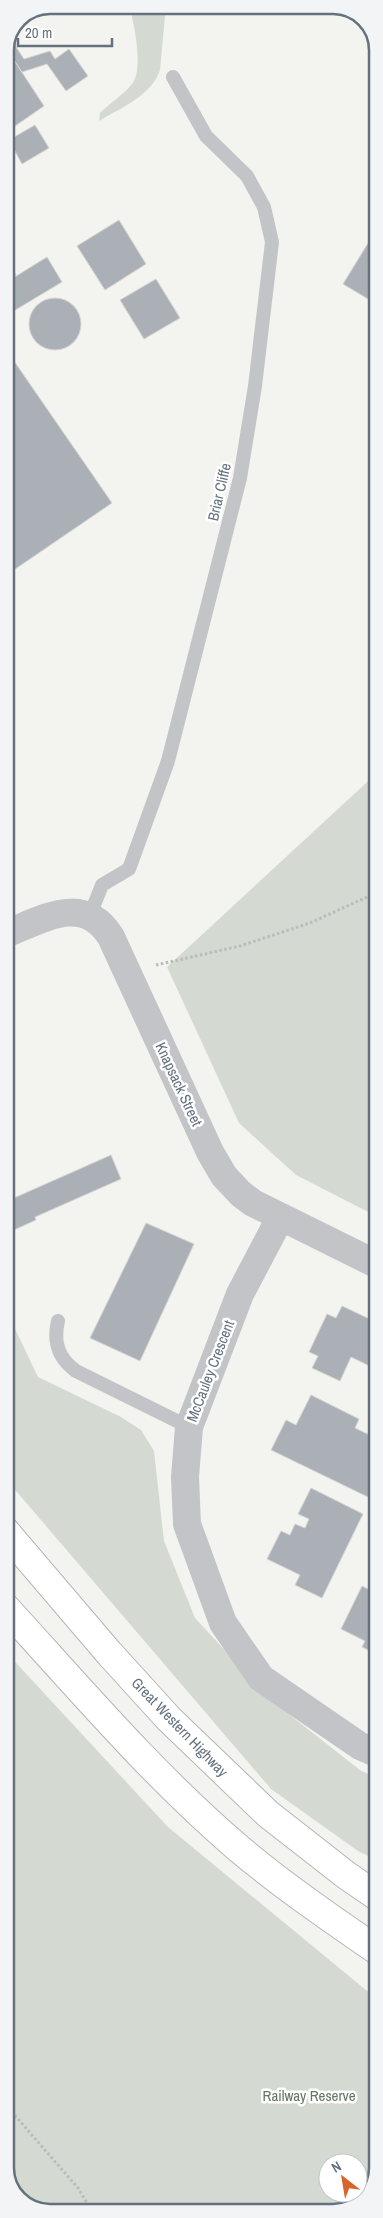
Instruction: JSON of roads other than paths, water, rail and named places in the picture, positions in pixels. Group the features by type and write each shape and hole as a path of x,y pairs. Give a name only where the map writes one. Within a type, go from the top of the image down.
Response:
{"highway":[{"name":"Great Western Highway","path":"14,1542 109,1653 169,1719 268,1814 369,1891"},
{"path":"14,1617 147,1761 238,1847 311,1905 369,1945"}],"street":[{"path":"14,931 55,915 77,912 90,915"},
{"name":"Knapsack Street","path":"90,915 103,925 128,974 216,1165 240,1194 280,1218 369,1261"},
{"name":"McCauley Crescent","path":"280,1218 240,1294 189,1427 185,1476 187,1524 223,1624 261,1678 360,1746 369,1750"}],"lane":[{"name":"Briar Cliffe","path":"90,915 102,885 129,869 168,761 240,478 255,386 272,242 264,207 247,176 206,136 173,77"},
{"path":"58,1321 56,1334 57,1349 66,1364 76,1371 189,1427"}],"park label":[{"name":"Railway Reserve","path":"309,2095"}]}
